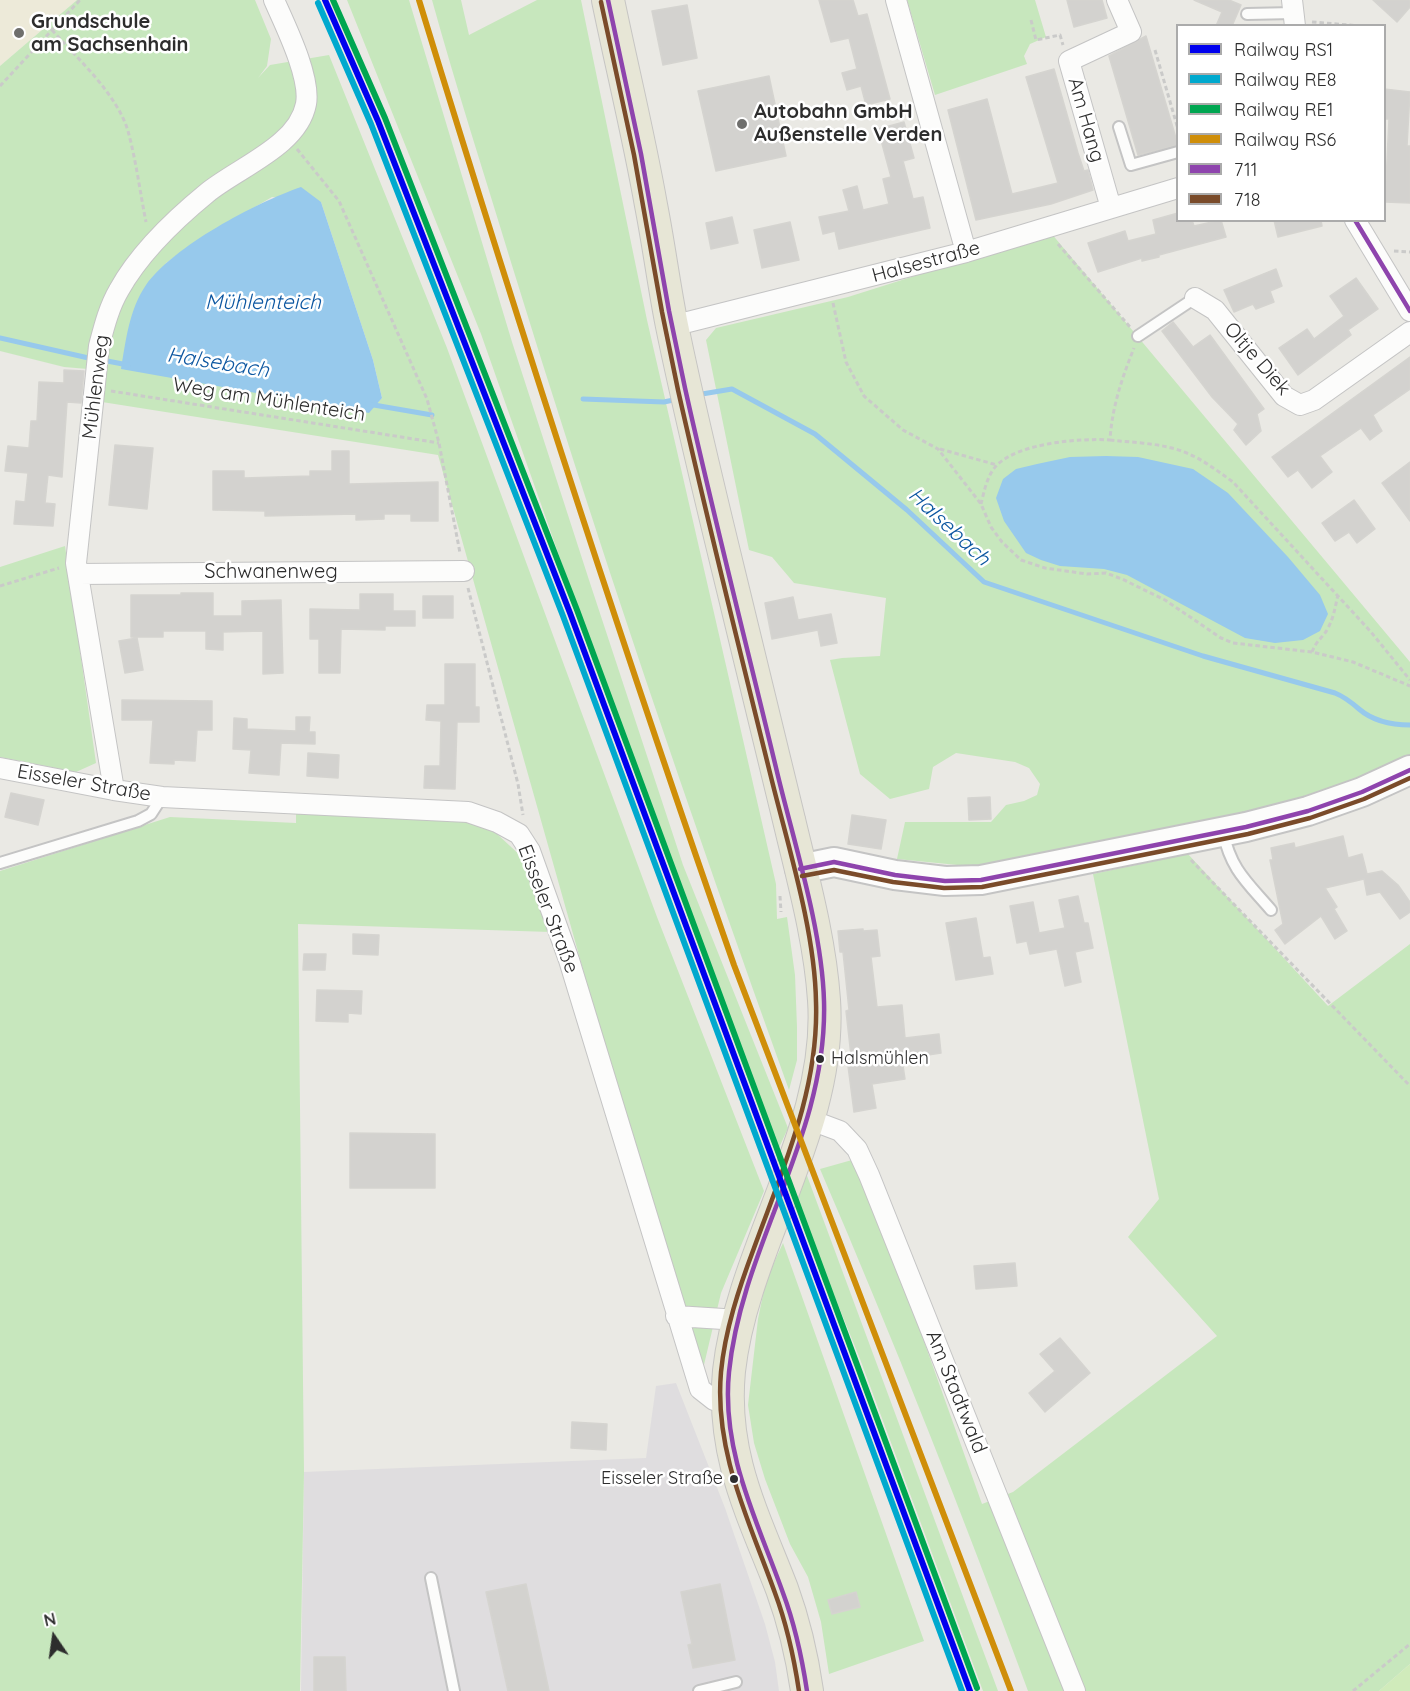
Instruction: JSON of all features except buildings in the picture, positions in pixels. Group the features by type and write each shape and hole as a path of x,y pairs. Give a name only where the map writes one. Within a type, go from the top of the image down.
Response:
{"main road":[{"path":"608,0 651,202 672,326 820,961 825,1028 823,1054 808,1119 763,1243 739,1320 730,1368 728,1404 738,1475 791,1616 802,1655 807,1691"}],"street":[{"name":"Mühlenweg","path":"114,790 77,568 99,346 104,324 119,290 151,245 208,192 288,138 302,119 307,101 303,72 294,42 274,0"},
{"path":"896,0 966,252"},
{"name":"Am Hang","path":"1111,208 1069,61 1131,32 1118,0"},
{"name":"Halsestraße","path":"672,326 966,252 1176,189"},
{"path":"1356,222 1410,311"},
{"name":"Oltje Diek","path":"1195,298 1215,310 1284,396 1300,405 1314,400 1410,332"},
{"name":"Schwanenweg","path":"77,568 464,571"},
{"name":"Eisseler Straße","path":"0,768 162,797 468,812 497,822 519,834 530,851 569,960 700,1389 714,1400 728,1404"},
{"path":"800,868 834,862 905,876 945,880 981,880 1223,832 1308,811 1362,792 1410,770"},
{"name":"Am Stadtwald","path":"808,1119 840,1131 857,1149 1075,1691"},
{"path":"676,1316 739,1320"}],"lane":[{"path":"1247,14 1294,15"},
{"path":"1119,127 1131,165 1176,153"},
{"path":"1138,336 1195,298"},
{"path":"0,863 138,821 151,814 162,797"},
{"path":"1223,832 1235,869 1271,910"},
{"path":"431,1578 454,1691"},
{"path":"699,1691 736,1682"}],"path":[{"path":"0,86 80,0"},
{"path":"1294,15 1349,24"},
{"path":"1030,20 1036,40 1060,35 1069,61"},
{"path":"52,30 114,102 127,129 151,245"},
{"path":"1155,50 1176,122"},
{"path":"288,138 339,201 427,399 439,442 464,571 518,784 523,818 519,834"},
{"path":"1044,230 1138,336 1120,382 1111,418 1110,440"},
{"path":"829,287 846,362 864,396 903,430 938,449 997,465"},
{"name":"Weg am Mühlenteich","path":"95,383 439,442"},
{"path":"981,504 987,483 997,465 1030,448 1071,440 1110,440 1156,445 1187,453 1233,482 1251,499 1371,632 1410,681"},
{"path":"938,449 981,504 991,527 1002,542 1021,560 1045,568 1087,574 1106,573 1165,600 1221,638 1233,643 1312,652 1353,662 1410,686"},
{"path":"0,586 77,568"},
{"path":"1312,652 1317,640 1326,632 1333,617 1338,595"},
{"path":"1180,841 1182,850 1410,1086"},
{"path":"1353,1691 1410,1644"}],"shaded area":[{"name":"Grundschule am Sachsenhain","path":"0,0 77,0 0,66"},
{"path":"676,1383 725,1508 765,1624 775,1662 779,1691 301,1691 304,1472 646,1458 656,1386"}],"green space":[{"path":"77,0 255,0 271,39 267,66 258,78 270,65 329,55 447,348 657,917 764,1191 721,1293 703,1369 628,1129 438,455 102,402 100,370 64,367 0,351 0,66","holes":["272,197 321,202 373,360 382,398 369,412 141,371 166,263 194,243"]},
{"path":"347,0 409,0 512,342 683,865 788,1128 778,1150 585,629 481,334"},
{"path":"432,0 461,0 469,35 537,0 581,0 647,320 776,884 777,919 787,917 795,975 797,1027 797,1060 789,1090 610,572 510,259"},
{"path":"907,0 1035,0 1046,37 1030,44 1024,56 1027,64 935,95"},
{"path":"1051,233 1410,662 1410,755 1329,796 998,869 897,859 905,822 991,822 1006,805 1037,795 1040,784 1029,768 1015,762 956,753 933,767 929,789 890,799 860,774 830,660 880,656 886,598 794,583 772,557 749,550 706,340 716,328 848,297"},
{"path":"65,546 96,763 76,772 0,757 0,567"},
{"path":"296,813 467,821 496,833 523,858 551,932 298,924 304,1472 300,1691 0,1691 0,871 170,817 296,823"},
{"path":"1188,854 1328,1006 1410,944 1410,1664 1379,1691 1028,1691 927,1428 820,1169 852,1160 879,1215 982,1504 1013,1492 1217,1336 1128,1237 1159,1199 1093,874"},
{"path":"806,1173 998,1691 983,1691 860,1359 801,1213 796,1198"},
{"path":"783,1243 924,1641 829,1674 821,1622 808,1577 790,1544 765,1479 754,1443 748,1405 758,1319 766,1280"},
{"path":"1410,1664 1410,1691 1379,1691"}],"water":[{"name":"Mühlenteich","path":"301,187 321,202 373,360 382,398 369,413 121,369 129,326 136,305 146,285 159,270 176,255 217,227 282,194"},
{"path":"1070,457 1138,457 1193,469 1228,493 1320,595 1328,614 1320,631 1303,640 1275,643 1245,638 1127,575 1104,569 1060,566 1026,553 1004,521 996,498 1003,479 1016,469 1037,464"}],"waterway":[{"name":"Halsebach","path":"0,338 93,359"},
{"name":"Halsebach","path":"102,360 128,365"},
{"name":"Halsebach","path":"696,395 732,389 815,434 907,510 984,582 1203,656 1335,693 1377,719 1410,725"},
{"name":"Halsebach","path":"583,399 664,402 678,399"},
{"name":"Halsebach","path":"368,404 432,415"}],"rail line":[{"name":"RS1","path":"325,0 378,121 570,613 970,1691"},
{"name":"RE1","path":"333,0 385,118 577,610 977,1688"},
{"name":"RS6","path":"419,0 572,484 651,725 734,965 1011,1691"},
{"name":"RE8","path":"318,3 371,124 563,616 962,1691"}],"transit line":[{"name":"711","path":"608,0 641,154 685,388 807,888 822,974 824,1001 822,1050 813,1098 799,1144 750,1279 737,1325 729,1372 728,1401 730,1430 743,1485 791,1617 807,1691"},
{"name":"718","path":"601,2 634,155 678,390 735,632 800,889 811,947 816,1002 812,1066 797,1128 733,1309 723,1356 720,1401 728,1458 783,1617 799,1691"},
{"name":"711","path":"1356,222 1410,311"},
{"name":"711","path":"800,869 834,862 895,875 945,881 981,880 1246,827 1308,811 1362,792 1410,770"},
{"name":"718","path":"802,876 834,870 893,882 944,888 982,887 1248,834 1310,818 1364,799 1410,778"}],"place":[{"name":"Grundschule am Sachsenhain","path":"19,33"},
{"name":"Autobahn GmbH Außenstelle Verden","path":"742,124"},
{"name":"Halsmühlen","path":"820,1059"},
{"name":"Eisseler Straße","path":"734,1479"}]}
